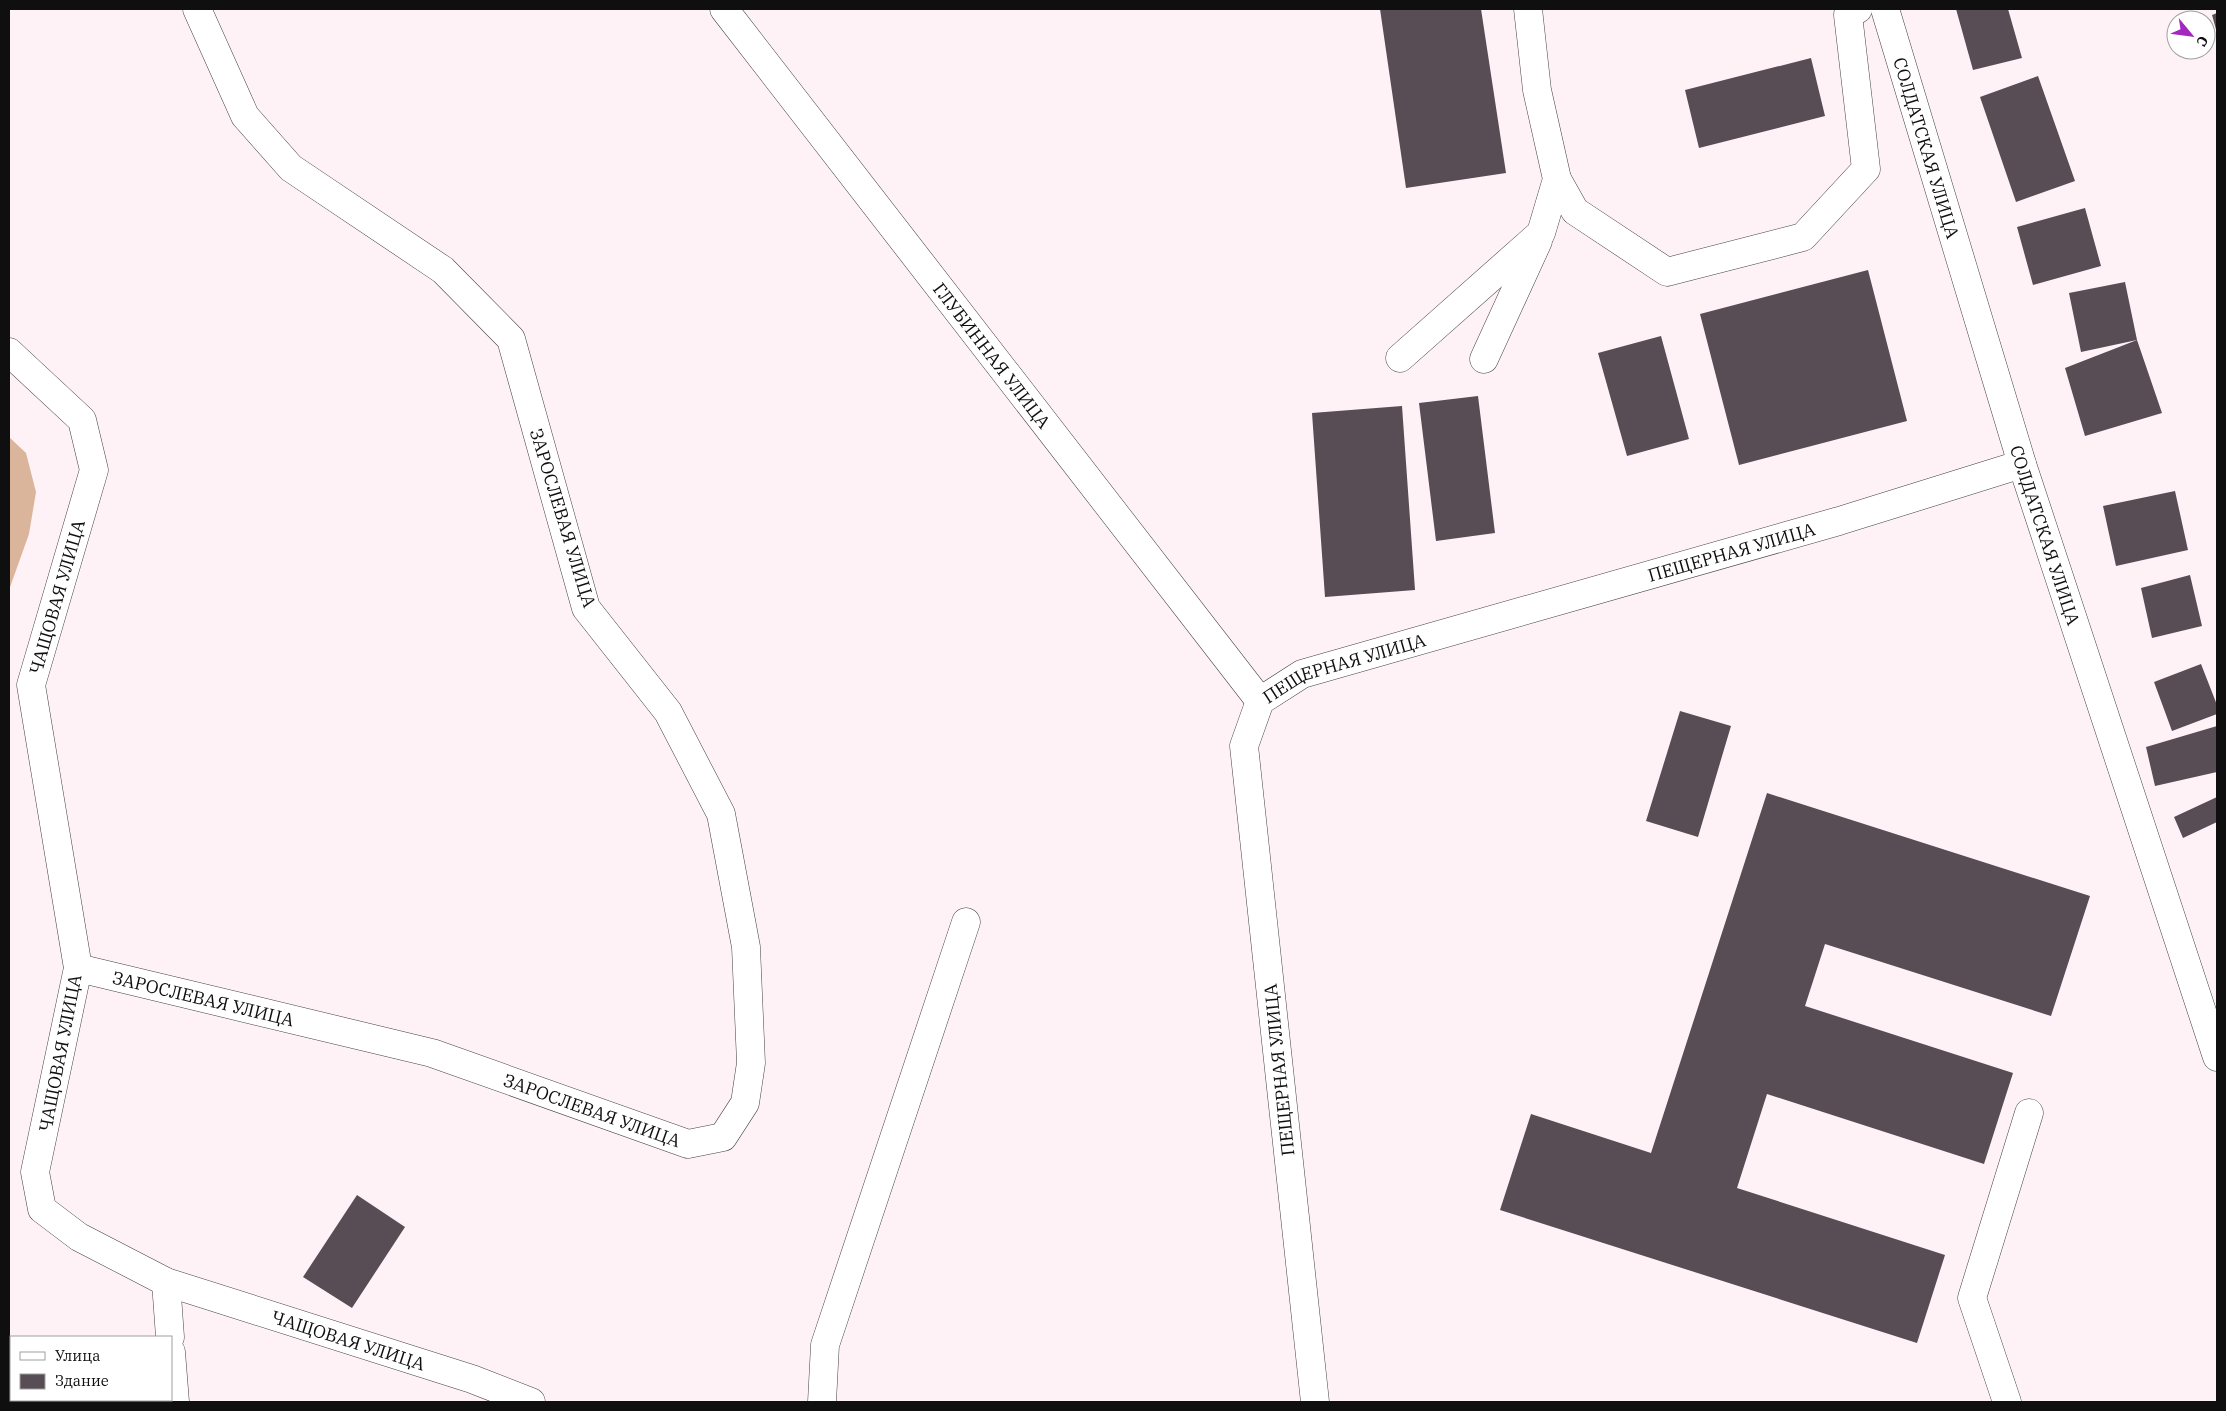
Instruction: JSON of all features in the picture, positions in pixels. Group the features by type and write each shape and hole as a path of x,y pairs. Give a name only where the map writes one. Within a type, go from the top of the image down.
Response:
{"street":[{"name":"ЗАРОСЛЕВАЯ УЛИЦА","path":"78,968 432,1053 688,1144 723,1136 745,1103 751,1063 746,947 721,814 668,712 586,608 510,339 443,270 292,168 244,116 197,9"},
{"name":"ГЛУБИННАЯ УЛИЦА","path":"724,9 1260,701"},
{"path":"1528,9 1537,90 1557,179 1575,211 1667,272 1803,237 1866,170 1848,14 1858,9"},
{"name":"СОЛДАТСКАЯ УЛИЦА","path":"1885,9 2022,464 2217,1057"},
{"path":"1484,359 1541,233 1557,179"},
{"path":"1400,358 1541,233"},
{"name":"ЧАЩОВАЯ УЛИЦА","path":"9,352 82,420 94,470 31,685 78,968 35,1172 42,1209 79,1238 166,1282 472,1379 530,1402"},
{"name":"ПЕЩЕРНАЯ УЛИЦА","path":"1315,1402 1244,746 1260,701 1302,674 1839,521 2022,464"},
{"path":"822,1402 825,1345 966,922"},
{"path":"2007,1402 1972,1298 2029,1113"},
{"path":"166,1282 170,1336"},
{"path":"172,1364 175,1402"}],"shaded area":[{"path":"9,437 26,453 36,492 29,534 9,590"}],"building":[{"path":"1380,9 1481,9 1506,173 1406,188"},
{"path":"1956,9 2008,9 2022,58 1973,70"},
{"path":"2217,13 2217,33 2216,29"},
{"path":"1811,58 1825,116 1699,148 1685,90"},
{"path":"2038,76 2075,181 2016,202 1980,97"},
{"path":"2085,208 2101,266 2033,285 2017,227"},
{"path":"1868,270 1907,421 1739,465 1700,314"},
{"path":"2125,282 2137,340 2081,352 2069,293"},
{"path":"1661,336 1689,439 1627,456 1598,353"},
{"path":"2137,340 2162,413 2085,436 2065,368"},
{"path":"1478,396 1495,533 1436,541 1419,403"},
{"path":"1402,406 1415,590 1325,597 1312,413"},
{"path":"2175,491 2188,550 2116,566 2103,506"},
{"path":"2190,575 2202,626 2152,638 2141,588"},
{"path":"2201,664 2217,705 2217,714 2172,731 2154,682"},
{"path":"1680,711 1731,726 1698,837 1646,821"},
{"path":"2217,726 2217,772 2155,786 2146,747"},
{"path":"1767,793 2090,896 2051,1016 1825,944 1805,1006 2013,1073 1984,1164 1767,1094 1737,1188 1945,1255 1917,1343 1500,1210 1531,1114 1651,1153"},
{"path":"2217,797 2217,822 2183,838 2174,817"},
{"path":"357,1195 405,1227 352,1308 303,1277"}]}
